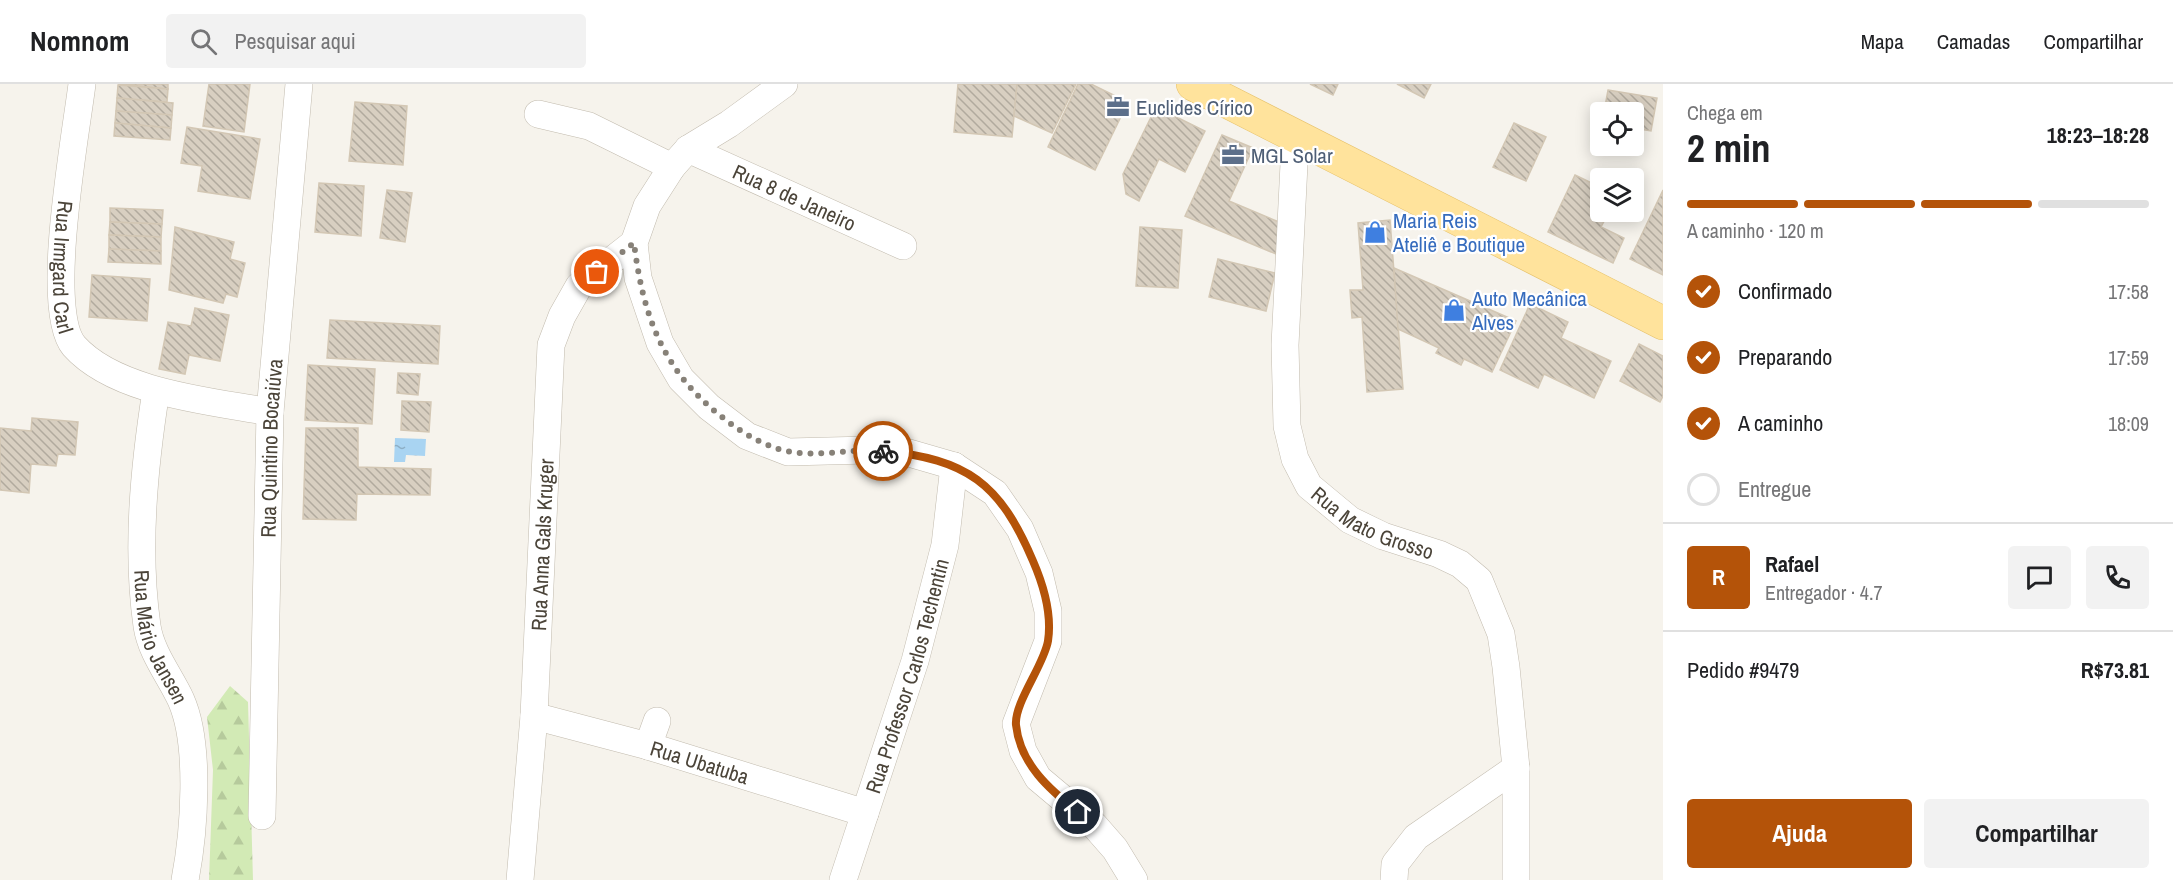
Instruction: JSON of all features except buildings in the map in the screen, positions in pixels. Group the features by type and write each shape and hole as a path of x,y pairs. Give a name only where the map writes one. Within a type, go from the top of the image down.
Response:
{"main road":[{"path":"1193,84 1663,324"}],"street":[{"name":"Rua Irmgard Carl","path":"82,84 60,265 65,324 73,345 111,374 156,391 270,412"},
{"name":"Rua Quintino Bocaiúva","path":"262,816 270,412 299,84"},
{"path":"783,84 680,158 647,206 634,243 638,278 660,343 681,379 709,407 747,436 788,452 868,450 909,453 954,466 995,493 1020,529 1039,573 1046,601 1048,641 1016,724 1023,751 1038,778 1094,825 1115,849 1134,880"},
{"name":"Rua 8 de Janeiro","path":"538,114 589,126 680,158 903,246"},
{"name":"Rua Mato Grosso","path":"1299,138 1294,164 1285,345 1287,426 1295,459 1309,486 1350,520 1383,536 1439,554 1460,564 1479,580 1501,634 1516,768 1516,880"},
{"name":"Rua Anna Gals Kruger","path":"520,880 534,716 551,345 561,315 579,286 634,243"},
{"name":"Rua Mário Jansen","path":"156,391 147,446 143,573 147,629 160,663 182,702 193,755 193,840 185,880"},
{"name":"Rua Professor Carlos Techentin","path":"843,880 915,661 945,545 954,466"},
{"name":"Rua Ubatuba","path":"534,716 652,734 865,813"},
{"path":"1394,880 1395,864 1416,837 1516,768"}],"green space":[{"path":"230,686 248,702 253,880 209,880 213,770 207,717"}],"water":[{"path":"395,438 426,439 425,456 406,455 405,462 394,462"}],"way so far":[{"path":"597,272 634,243 638,278 647,309 660,343 681,379 709,407 747,436 788,452 883,451"}],"place":[{"name":"Euclides Círico","path":"1118,107"},
{"name":"MGL Solar","path":"1233,155"},
{"name":"Maria Reis Ateliê e Boutique","path":"1375,232"},
{"name":"Auto Mecânica Alves","path":"1454,310"}],"route":[{"path":"883,451 909,453 954,466 971,475 995,493 1020,529 1039,573 1048,611 1048,641 1024,698 1016,724 1023,751 1038,778 1078,812"}]}
